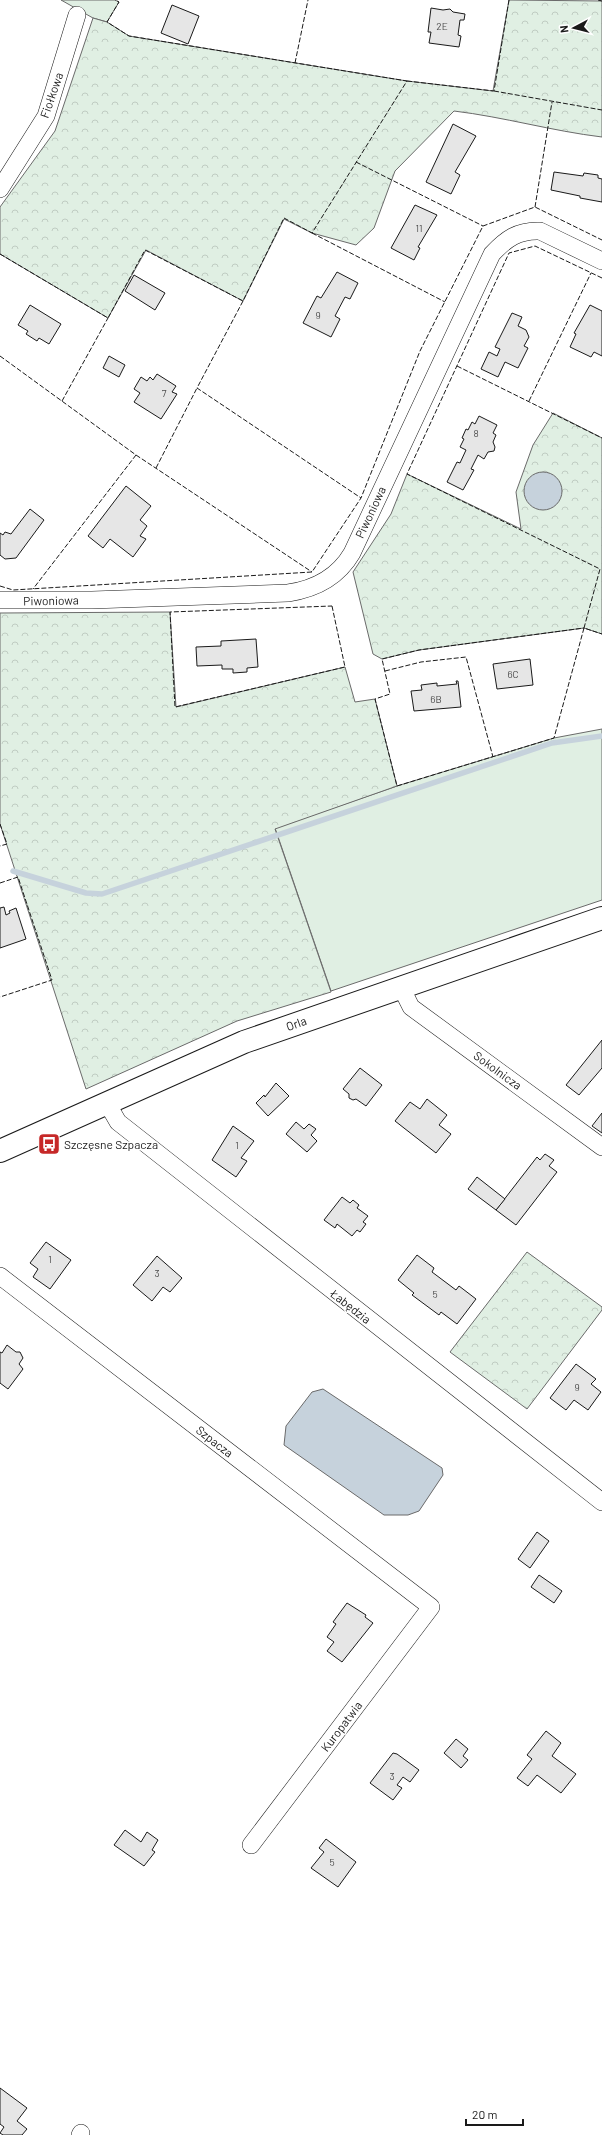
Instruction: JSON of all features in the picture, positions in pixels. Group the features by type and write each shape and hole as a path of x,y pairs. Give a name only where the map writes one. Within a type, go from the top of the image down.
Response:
{"street":[{"name":"Fiołkowa","path":"0,190 46,116 77,15"},
{"name":"Piwoniowa","path":"0,600 100,599 288,593 299,591 325,581 346,562 352,552 492,254 513,234 529,230 540,231 602,261"},
{"name":"Orla","path":"0,1151 244,1042 602,918"},
{"name":"Sokolnicza","path":"401,987 412,1007 602,1147"},
{"name":"Łabędzia","path":"107,1102 118,1122 602,1502"},
{"name":"Szpacza","path":"0,1276 430,1606"},
{"name":"Kuropatwia","path":"250,1845 430,1606"}],"green space":[{"path":"61,0 115,0 119,2 107,22 93,18"},
{"path":"509,0 602,1 602,137 454,111 395,171 374,228 356,245 312,233 284,219 243,301 146,250 108,318 0,254 0,207 55,131 93,18 107,22 129,36 407,81 493,91"},
{"path":"553,413 602,438 602,634 584,628 419,650 382,659 373,654 353,572 391,514 407,474 521,529 516,492 533,445"},
{"path":"170,612 176,707 345,667 355,702 375,699 397,786 275,829 331,992 237,1021 86,1089 0,824 0,613"},
{"path":"602,729 602,900 331,991 275,828 397,786 554,738"},
{"path":"527,1252 602,1307 602,1310 527,1409 450,1352"}],"shaded area":[{"path":"543,472 556,478 562,491 556,504 543,510 530,504 524,491 530,478"},
{"path":"323,1389 442,1468 443,1475 419,1511 408,1515 384,1515 284,1445 286,1426 312,1392"}],"building":[{"path":"172,5 199,16 188,44 161,33"},
{"path":"431,8 443,10 450,9 453,12 465,14 464,20 460,20 458,35 461,36 459,47 429,43 431,32 428,32"},
{"path":"453,124 476,136 455,172 460,175 451,194 426,182"},
{"path":"554,172 583,176 584,173 598,175 598,178 602,179 602,202 551,190"},
{"path":"415,205 437,215 418,247 420,248 414,260 391,248"},
{"path":"337,272 358,283 350,299 345,297 335,316 340,319 331,337 303,323 317,296 321,298"},
{"path":"134,275 165,293 155,310 125,291"},
{"path":"30,305 61,324 49,344 39,338 37,341 26,334 28,331 18,325"},
{"path":"590,305 602,311 602,356 594,352 591,357 570,347 576,334 574,333"},
{"path":"512,313 522,317 518,326 526,330 529,337 524,346 528,348 518,368 505,362 498,377 481,369 489,352 497,356 500,349 495,347"},
{"path":"109,356 125,365 119,377 103,368"},
{"path":"157,374 176,386 172,392 177,394 161,419 134,402 140,393 134,389 141,377 147,381 150,377 153,380"},
{"path":"479,416 497,425 493,433 496,435 493,442 495,447 494,451 488,452 484,459 478,455 471,469 474,470 463,490 447,482 457,462 460,463 466,450 460,447 464,439 462,438 466,429 468,430 472,422 475,424"},
{"path":"126,486 151,506 140,520 147,526 140,536 146,539 133,557 110,539 103,548 88,536"},
{"path":"30,509 44,520 16,558 5,559 0,555 0,533 3,535 5,532 11,534"},
{"path":"256,639 258,667 247,668 247,672 233,673 233,669 222,669 222,665 197,666 196,647 221,646 221,641"},
{"path":"530,659 533,685 497,689 493,664"},
{"path":"456,681 458,681 461,707 414,711 411,691 422,690 421,685 437,683 437,686 457,684"},
{"path":"4,907 6,915 10,913 9,911 16,908 26,939 0,948 0,908"},
{"path":"602,1040 602,1068 579,1095 566,1085"},
{"path":"360,1068 382,1085 366,1106 356,1099 353,1100 349,1098 349,1094 343,1089"},
{"path":"276,1083 289,1096 268,1116 256,1103 264,1095 265,1097"},
{"path":"427,1099 447,1115 439,1125 451,1134 436,1153 395,1121 410,1102 420,1109"},
{"path":"602,1113 602,1133 592,1126"},
{"path":"296,1122 304,1129 309,1124 316,1129 311,1135 317,1141 307,1152 286,1134"},
{"path":"233,1126 254,1141 241,1158 247,1161 236,1177 212,1160"},
{"path":"545,1154 554,1160 549,1166 557,1172 516,1225 496,1210 537,1157 540,1160"},
{"path":"477,1177 505,1199 496,1210 468,1189"},
{"path":"342,1197 350,1203 353,1200 359,1205 357,1208 368,1216 363,1222 366,1224 360,1232 357,1230 352,1236 337,1224 335,1228 324,1220"},
{"path":"46,1242 71,1260 50,1289 33,1277 38,1269 30,1263"},
{"path":"417,1255 434,1268 432,1272 456,1290 459,1286 476,1299 457,1324 441,1312 439,1315 412,1295 414,1293 398,1280"},
{"path":"157,1256 182,1278 170,1292 163,1287 152,1301 133,1285"},
{"path":"7,1345 16,1352 20,1352 23,1358 19,1364 23,1369 8,1389 0,1383 0,1352 2,1353"},
{"path":"576,1364 596,1379 591,1384 601,1392 588,1410 574,1400 566,1410 550,1398"},
{"path":"537,1532 549,1541 530,1568 518,1559"},
{"path":"539,1575 562,1591 554,1603 531,1587"},
{"path":"347,1603 366,1615 365,1617 373,1623 342,1662 327,1651 334,1642 327,1637 336,1624 333,1622"},
{"path":"546,1731 561,1743 552,1756 576,1774 561,1793 537,1775 528,1786 517,1778 532,1759 527,1755"},
{"path":"456,1739 468,1749 463,1756 468,1760 461,1768 444,1753"},
{"path":"393,1753 397,1754 419,1770 410,1782 403,1777 397,1785 402,1788 393,1800 370,1783"},
{"path":"125,1830 141,1842 147,1832 158,1840 152,1850 155,1852 144,1866 114,1845"},
{"path":"326,1839 356,1862 338,1887 311,1868 324,1852 319,1848"},
{"path":"0,2088 27,2108 17,2121 27,2129 22,2135 3,2135 0,2133 4,2127 0,2124"}],"waterway":[{"path":"13,871 86,893 102,894 552,743 602,736"}],"fence":[{"path":"0,254 108,318 145,250 243,301 284,218 312,233 407,81 129,36 107,22 119,2 115,0"},
{"path":"295,63 308,0"},
{"path":"407,81 494,91 509,0"},
{"path":"598,0 602,1"},
{"path":"494,91 602,110"},
{"path":"535,207 552,102"},
{"path":"356,162 483,226"},
{"path":"0,586 13,590 312,572 361,498 420,351 483,226 535,207 602,240"},
{"path":"312,233 445,302"},
{"path":"602,278 535,246 509,253 407,474 600,569 584,628 602,634"},
{"path":"529,401 591,273"},
{"path":"243,301 197,388 361,498"},
{"path":"62,401 108,318"},
{"path":"0,356 136,455 33,589"},
{"path":"457,366 602,438"},
{"path":"156,468 197,388"},
{"path":"136,455 312,572"},
{"path":"332,606 345,667 175,707 170,612 332,606"},
{"path":"584,628 554,738 397,786 375,699 390,694 382,659 419,650 584,628"},
{"path":"385,671 421,662 466,657 493,757"},
{"path":"0,824 7,844 0,846"},
{"path":"0,883 18,877 52,980 0,997"}],"place":[{"name":"Szczęsne Szpacza","path":"49,1144"}]}
